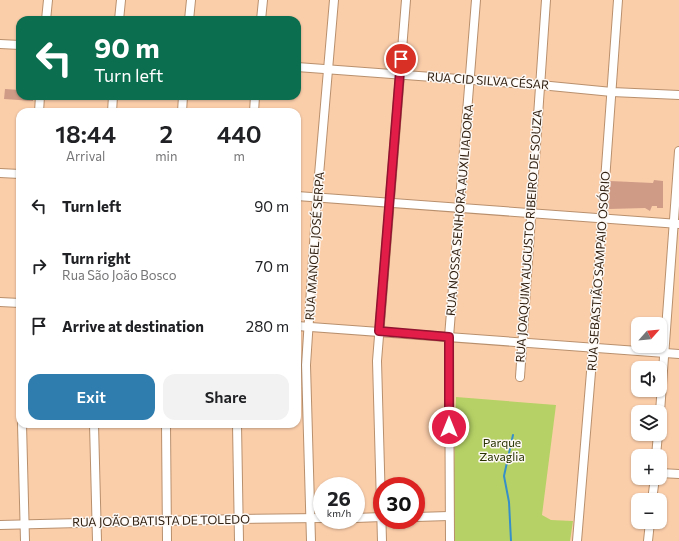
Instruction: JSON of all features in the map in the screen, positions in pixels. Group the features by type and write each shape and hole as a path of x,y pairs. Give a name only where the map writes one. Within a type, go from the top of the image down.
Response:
{"street":[{"path":"46,16 48,0"},
{"path":"119,16 121,0"},
{"path":"189,16 191,0"},
{"path":"261,16 262,0"},
{"name":"RUA MANOEL JOSÉ SERPA","path":"311,541 306,365 317,198 334,0"},
{"path":"381,477 377,361 406,0"},
{"name":"RUA NOSSA SENHORA AUXILIADORA","path":"450,541 449,337 471,80 476,0"},
{"name":"RUA JOAQUIM AUGUSTO RIBEIRO DE SOUZA","path":"520,377 546,0"},
{"name":"RUA SEBASTIÃO SAMPAIO OSÓRIO","path":"577,541 593,348 618,0"},
{"path":"0,44 16,45"},
{"name":"RUA CID SILVA CÉSAR","path":"301,67 540,85 612,92 679,95"},
{"path":"667,321 676,224 679,151"},
{"path":"0,173 16,174"},
{"path":"301,196 676,224"},
{"path":"0,302 16,303"},
{"path":"301,326 631,351"},
{"path":"660,405 664,353 679,354"},
{"path":"22,428 25,541"},
{"path":"94,428 97,541"},
{"path":"166,428 168,541"},
{"path":"236,428 239,541"},
{"path":"667,473 679,474"},
{"path":"425,517 449,516"},
{"name":"RUA JOÃO BATISTA DE TOLEDO","path":"0,525 239,518 313,519"},
{"path":"382,529 382,541"},
{"path":"648,541 649,529"}],"green space":[{"name":"Parque Zavaglia","path":"456,397 556,405 542,515 551,520 573,521 570,541 452,541"}],"building":[{"path":"5,89 16,90 16,100 4,99"},
{"path":"654,180 663,181 663,208 652,206 650,211 645,208 609,209 610,181 653,183"}],"waterway":[{"path":"511,541 509,502 504,476 513,435"}],"route":[{"path":"401,59 379,331 449,337 449,427"}]}
